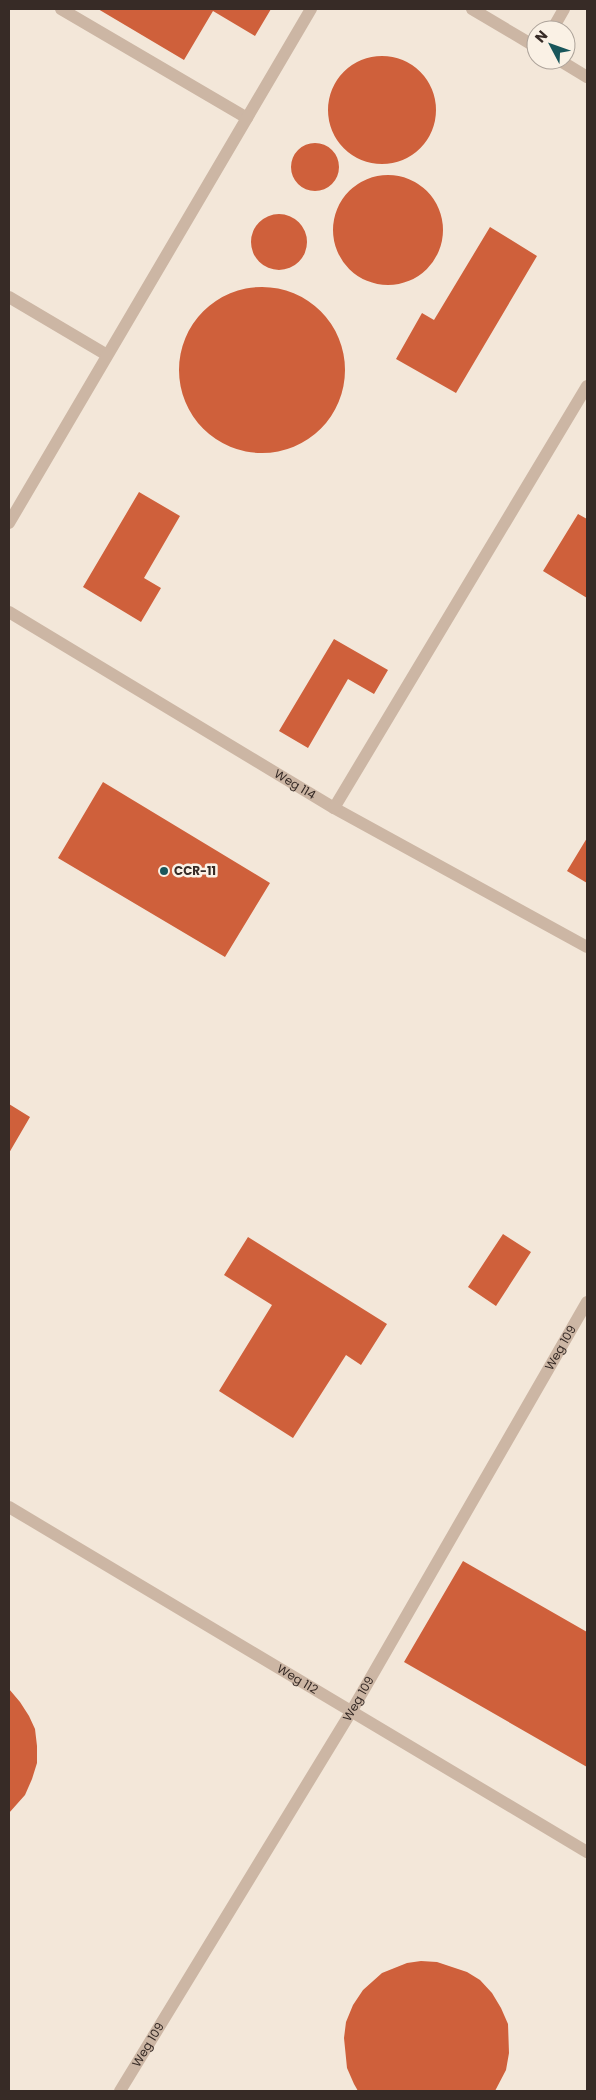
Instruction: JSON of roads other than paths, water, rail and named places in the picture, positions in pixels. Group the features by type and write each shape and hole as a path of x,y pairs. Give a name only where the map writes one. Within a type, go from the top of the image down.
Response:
{"lane":[{"path":"62,9 247,118"},
{"path":"9,524 311,9"},
{"path":"472,9 526,41"},
{"path":"558,20 564,9"},
{"path":"575,70 587,77"},
{"path":"9,297 107,355"},
{"path":"334,808 587,386"},
{"name":"Weg 114","path":"9,612 334,808 587,947"},
{"name":"Weg 109","path":"120,2091 351,1712 587,1302"},
{"name":"Weg 112","path":"9,1507 587,1852"}],"place":[{"name":"CCR-11","path":"164,871"}]}
